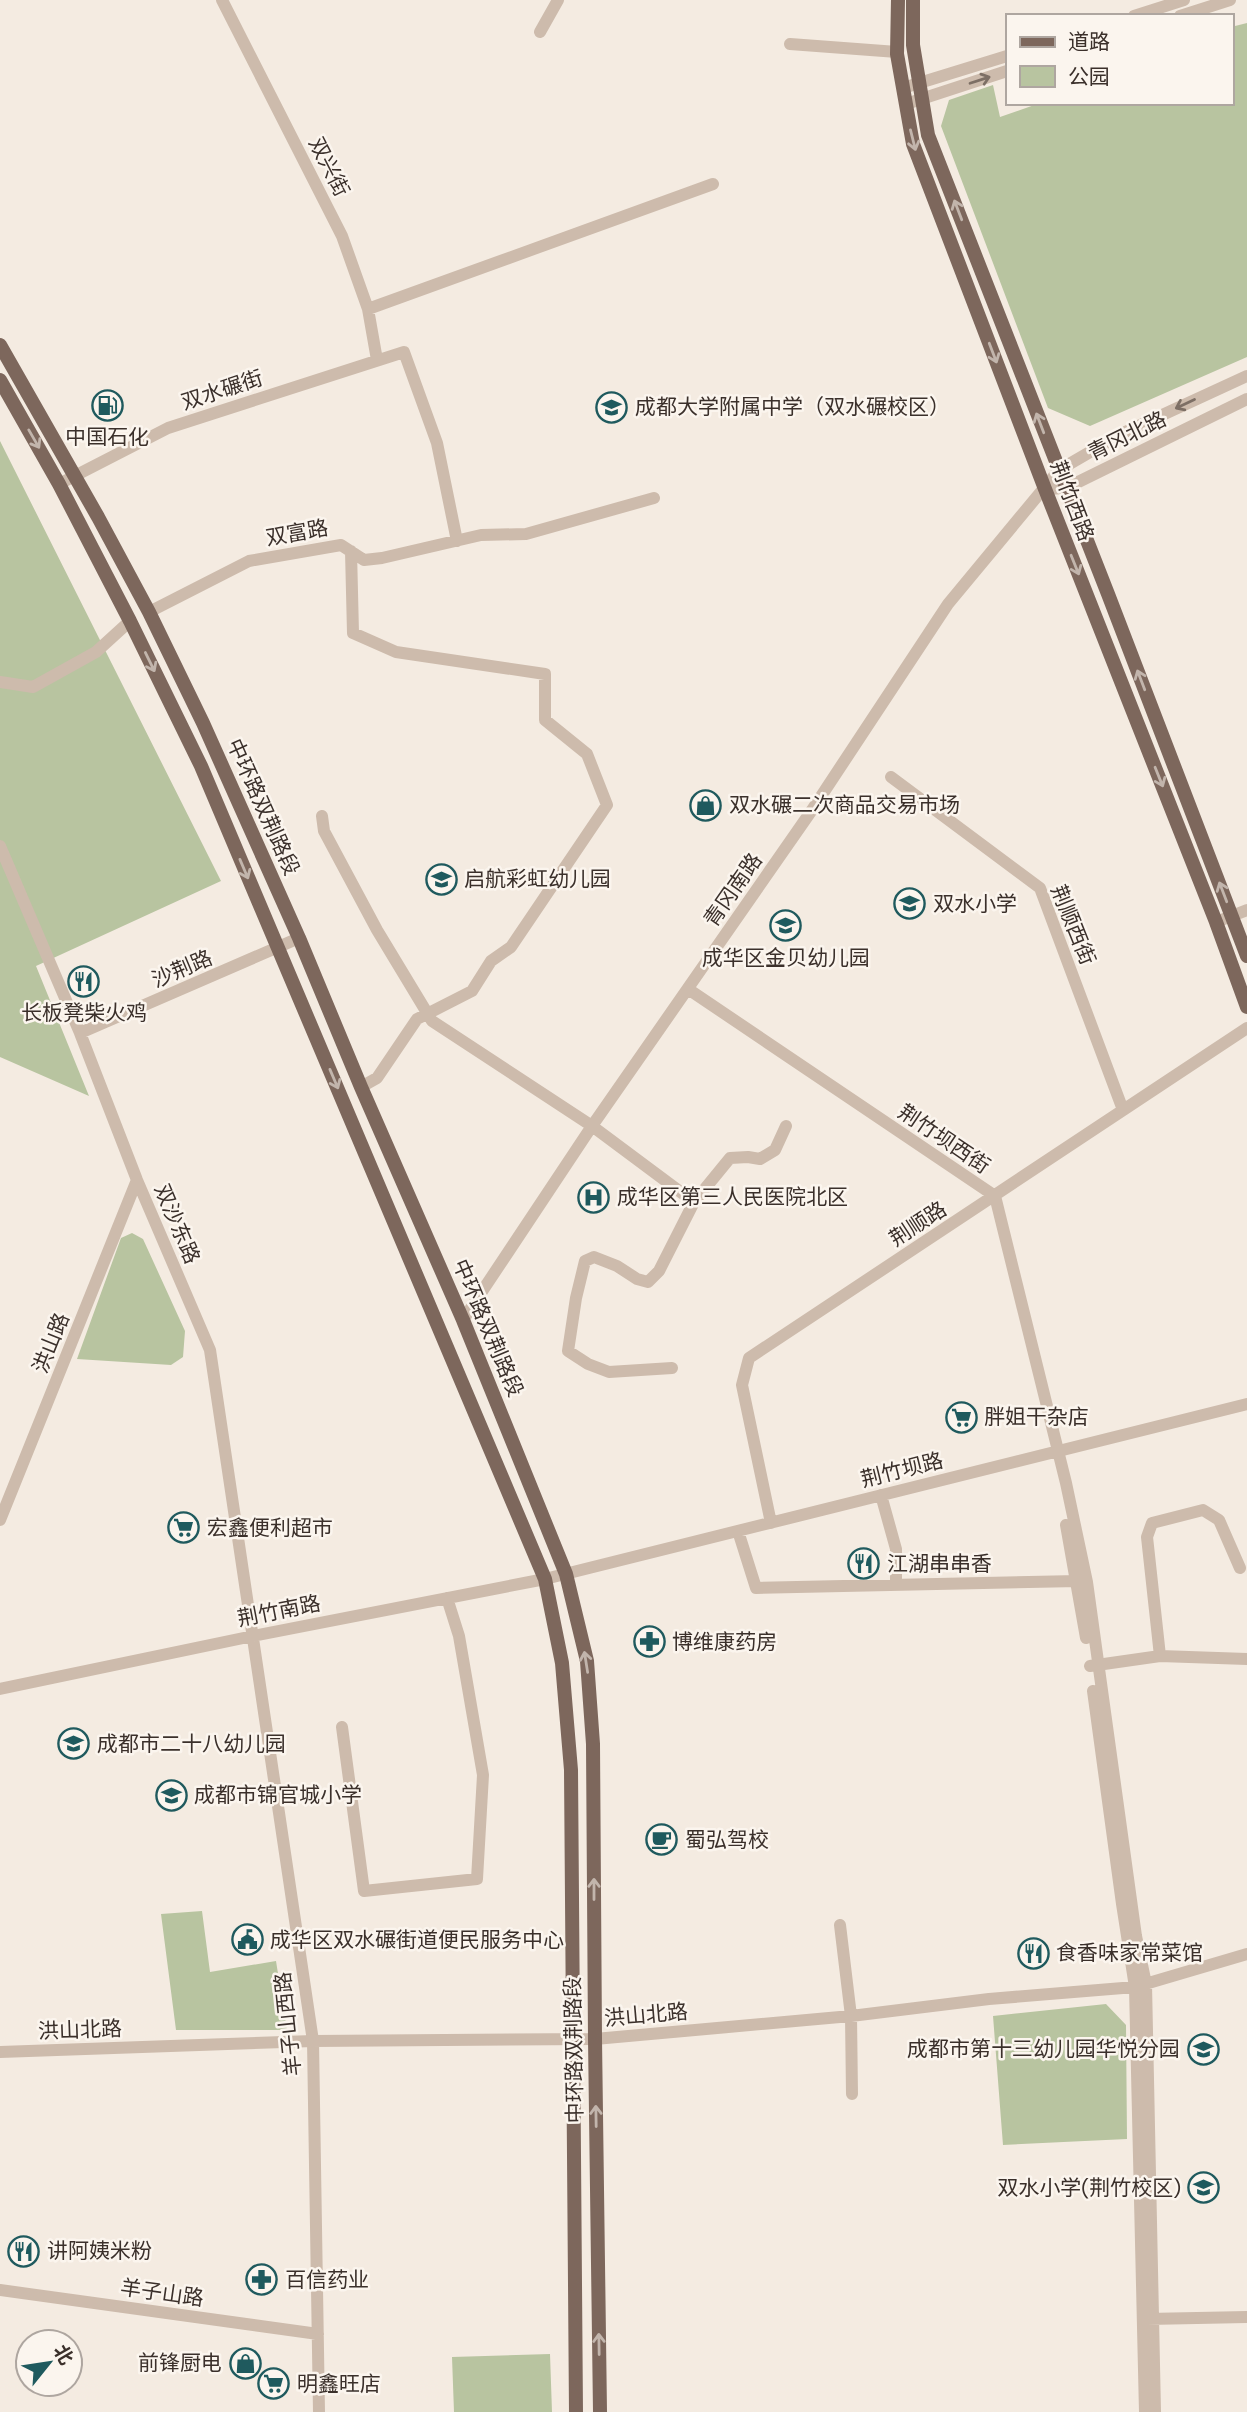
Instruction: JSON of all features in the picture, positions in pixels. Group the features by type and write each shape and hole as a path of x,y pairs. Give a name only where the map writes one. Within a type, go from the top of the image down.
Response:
{"main road":[{"name":"荆竹西路","path":"898,0 897,52 913,144 1247,1007"},
{"name":"荆竹西路","path":"913,0 913,45 928,135 1247,956"},
{"name":"中环路双荆路段","path":"0,345 149,612 202,723 299,938 463,1320 566,1574 587,1661 593,1744 600,2412"},
{"name":"中环路双荆路段","path":"0,380 59,484 201,766 545,1579 562,1663 571,1770 576,2412"}],"street":[{"name":"双兴街","path":"222,0 342,236 369,309 377,360"},
{"path":"540,32 558,0"},
{"path":"1140,14 1184,0"},
{"path":"1186,14 1230,0"},
{"path":"790,44 897,52"},
{"path":"903,88 1006,55"},
{"path":"906,104 1006,71"},
{"path":"369,309 713,184"},
{"name":"双水碾街","path":"59,484 168,428 404,352 437,443 457,541"},
{"name":"青冈北路","path":"1045,489 1059,470 1121,435 1247,376"},
{"name":"青冈北路","path":"1045,489 1066,488 1247,399"},
{"name":"青冈南路","path":"463,1320 592,1126 819,799 948,604 1045,489"},
{"name":"双富路","path":"149,612 249,561 341,545 364,560 382,558 481,535 526,534 654,498"},
{"path":"351,551 353,633 396,652 545,674 545,720 587,754 607,805 512,947 491,961 472,991 417,1019 377,1078 361,1087"},
{"path":"0,682 33,687 96,652 130,621"},
{"name":"荆顺西街","path":"891,777 1040,888 1123,1110"},
{"path":"322,816 324,831 377,930 432,1021 592,1126 694,1202"},
{"name":"双沙东路","path":"0,846 210,1350 253,1636"},
{"path":"1216,922 1247,911"},
{"name":"沙荆路","path":"80,1034 299,938"},
{"name":"荆竹坝西街","path":"688,989 995,1196 1057,1452"},
{"name":"荆顺路","path":"771,1522 742,1385 749,1358 1247,1028"},
{"path":"672,1368 610,1372 589,1364 568,1351 585,1261 593,1257 648,1282 659,1271 694,1202 730,1158 760,1159 775,1150 786,1126"},
{"name":"洪山路","path":"0,1520 137,1180"},
{"name":"荆竹坝路","path":"566,1574 1247,1404"},
{"path":"1057,1452 1059,1487 1094,1665"},
{"path":"1057,1452 1087,1581 1122,1904 1141,1985 1148,2319 1145,2412"},
{"path":"881,1495 895,1549 896,1585"},
{"path":"1160,1656 1147,1537 1152,1523 1203,1510 1219,1520 1240,1568"},
{"path":"738,1531 756,1588 1077,1581"},
{"name":"荆竹南路","path":"0,1689 566,1574"},
{"path":"342,1727 365,1891 478,1879 483,1775 459,1636 447,1598"},
{"name":"羊子山西路","path":"253,1636 313,2041 319,2412"},
{"path":"1094,1665 1160,1656 1247,1659"},
{"path":"840,1925 851,2016 852,2094"},
{"name":"洪山北路","path":"0,2052 313,2041 595,2039 851,2016 989,1999 1141,1985 1247,1954"},
{"name":"羊子山路","path":"0,2290 318,2334"},
{"path":"1148,2319 1247,2318"},
{"path":"1148,2319 1155,2412"}],"green space":[{"path":"1247,23 1247,357 1090,426 1048,408 941,126 949,100 993,85 1000,117 1034,105 1233,105 1233,26"},
{"path":"0,441 221,881 36,966 89,1096 0,1057"},
{"path":"132,1233 143,1239 185,1331 183,1357 171,1365 77,1359 121,1238"},
{"path":"202,1911 210,1972 276,1961 287,2030 176,2030 161,1914"},
{"path":"1106,2004 1126,2025 1127,2139 1003,2145 993,2016"},
{"path":"550,2354 552,2412 454,2412 452,2357"}],"place":[{"name":"中国石化","path":"107,405"},
{"name":"成都大学附属中学（双水碾校区）","path":"612,407"},
{"name":"双水碾二次商品交易市场","path":"706,805"},
{"name":"启航彩虹幼儿园","path":"441,879"},
{"name":"双水小学","path":"910,904"},
{"name":"成华区金贝幼儿园","path":"786,926"},
{"name":"长板凳柴火鸡","path":"84,981"},
{"name":"成华区第三人民医院北区","path":"594,1197"},
{"name":"胖姐干杂店","path":"961,1417"},
{"name":"宏鑫便利超市","path":"184,1528"},
{"name":"江湖串串香","path":"864,1564"},
{"name":"博维康药房","path":"649,1642"},
{"name":"成都市二十八幼儿园","path":"74,1744"},
{"name":"成都市锦官城小学","path":"171,1795"},
{"name":"蜀弘驾校","path":"662,1840"},
{"name":"成华区双水碾街道便民服务中心","path":"247,1940"},
{"name":"食香味家常菜馆","path":"1033,1953"},
{"name":"成都市第十三幼儿园华悦分园","path":"1203,2049"},
{"name":"双水小学(荆竹校区)","path":"1204,2188"},
{"name":"讲阿姨米粉","path":"24,2251"},
{"name":"百信药业","path":"262,2280"},
{"name":"前锋厨电","path":"245,2363"},
{"name":"明鑫旺店","path":"274,2384"}]}
